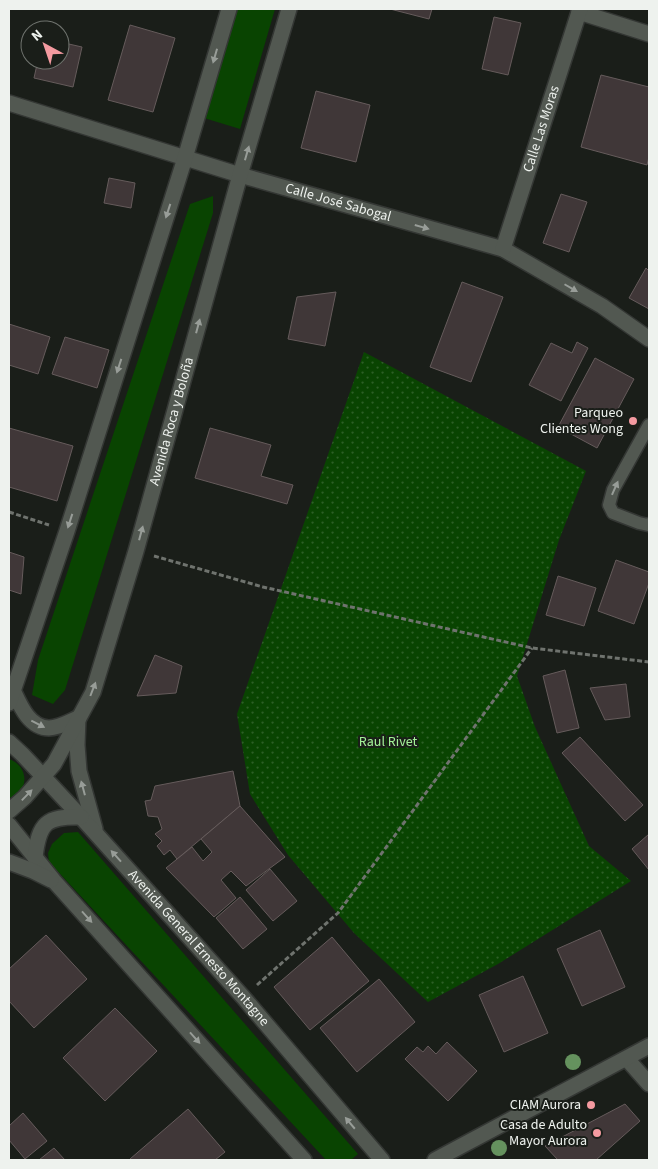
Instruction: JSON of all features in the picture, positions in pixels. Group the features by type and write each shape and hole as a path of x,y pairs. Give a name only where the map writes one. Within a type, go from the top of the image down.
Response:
{"main road":[{"path":"97,835 78,771 78,718 62,726 48,728 33,722 11,697 67,531 185,158 229,9"},
{"name":"Avenida Roca y Boloña","path":"9,812 54,764 93,692 136,551 240,175 289,9"},
{"path":"579,11 649,34"},
{"name":"Calle Las Moras","path":"503,249 579,11"},
{"name":"Calle José Sabogal","path":"9,103 240,175 503,249 602,306 649,339"},
{"name":"Avenida General Ernesto Montagne","path":"9,742 81,817 243,997 382,1160"},
{"path":"35,857 37,840 43,827 53,819 67,816 81,817"},
{"path":"9,825 54,881 304,1160"},
{"path":"9,862 54,881"},
{"path":"435,1160 649,1046"},
{"path":"627,1059 649,1084"}],"lane":[{"path":"649,424 613,490 609,505 612,513 639,523 649,524"}],"path":[{"path":"9,512 67,531"},
{"path":"136,551 263,587 532,648 649,662"},
{"path":"243,997 338,914 532,648"}],"green space":[{"path":"237,9 275,9 240,129 204,118"},
{"path":"213,196 213,213 65,690 53,704 32,695 38,660 190,204"},
{"name":"Raul Rivet","path":"364,352 586,471 559,540 517,676 535,727 589,846 631,881 498,964 428,1002 354,933 288,855 250,794 237,714"},
{"path":"9,759 16,762 20,767 23,773 24,785 16,795 9,798"},
{"path":"78,832 358,1154 351,1160 326,1160 49,862 48,853 52,844 64,833"}],"building":[{"path":"390,9 432,9 429,19"},
{"path":"494,17 521,23 508,75 482,69"},
{"path":"130,25 175,38 153,112 108,100"},
{"path":"70,44 82,47 73,87 34,78 36,70 70,70"},
{"path":"601,75 649,87 649,157 647,165 581,147"},
{"path":"316,91 370,105 356,162 301,148"},
{"path":"109,178 135,183 131,208 104,203"},
{"path":"561,194 587,202 569,252 543,243"},
{"path":"646,268 649,271 649,309 629,298"},
{"path":"462,282 503,297 471,382 430,367"},
{"path":"336,292 325,346 288,339 297,297"},
{"path":"9,324 50,337 38,374 9,365"},
{"path":"65,337 109,350 97,388 52,374"},
{"path":"577,342 588,348 561,401 529,385 551,343 572,353"},
{"path":"595,358 634,379 597,448 558,427"},
{"path":"9,428 73,446 57,501 9,487"},
{"path":"210,428 271,445 261,476 293,485 287,504 195,478"},
{"path":"9,552 24,557 21,594 9,590"},
{"path":"616,560 649,572 649,583 634,624 598,611"},
{"path":"558,576 596,588 584,626 546,615"},
{"path":"155,655 182,666 176,693 137,696"},
{"path":"565,670 579,728 557,733 543,676"},
{"path":"626,684 630,717 605,720 590,688"},
{"path":"580,737 643,805 625,821 562,753"},
{"path":"233,771 240,806 177,859 170,850 164,855 157,846 162,841 155,834 162,829 158,817 148,816 145,801 151,800 155,786"},
{"path":"240,806 285,857 246,886 231,871 221,880 236,898 214,917 166,868 192,847 203,861 212,852 201,839"},
{"path":"649,834 649,870 632,849"},
{"path":"270,869 297,901 273,921 246,890"},
{"path":"240,897 267,929 243,949 216,918"},
{"path":"600,930 625,987 582,1006 557,949"},
{"path":"46,935 87,979 34,1028 9,1001 9,969"},
{"path":"332,937 369,981 310,1030 274,987"},
{"path":"523,976 548,1033 504,1052 479,995"},
{"path":"379,979 415,1022 357,1072 320,1028"},
{"path":"115,1008 157,1051 105,1101 63,1058"},
{"path":"447,1042 477,1071 448,1101 405,1059 417,1047 423,1052 428,1046 436,1054"},
{"name":"Casa de Adulto Mayor Aurora","path":"625,1104 640,1121 596,1160 558,1160 545,1146"},
{"path":"188,1109 225,1152 215,1160 130,1159"},
{"path":"23,1113 47,1141 25,1159 9,1140 9,1126"},
{"path":"54,1148 65,1160 39,1160"}],"place":[{"name":"Parqueo Clientes Wong","path":"633,421"},
{"name":"CIAM Aurora","path":"591,1105"},
{"name":"Casa de Adulto Mayor Aurora","path":"597,1133"}]}
